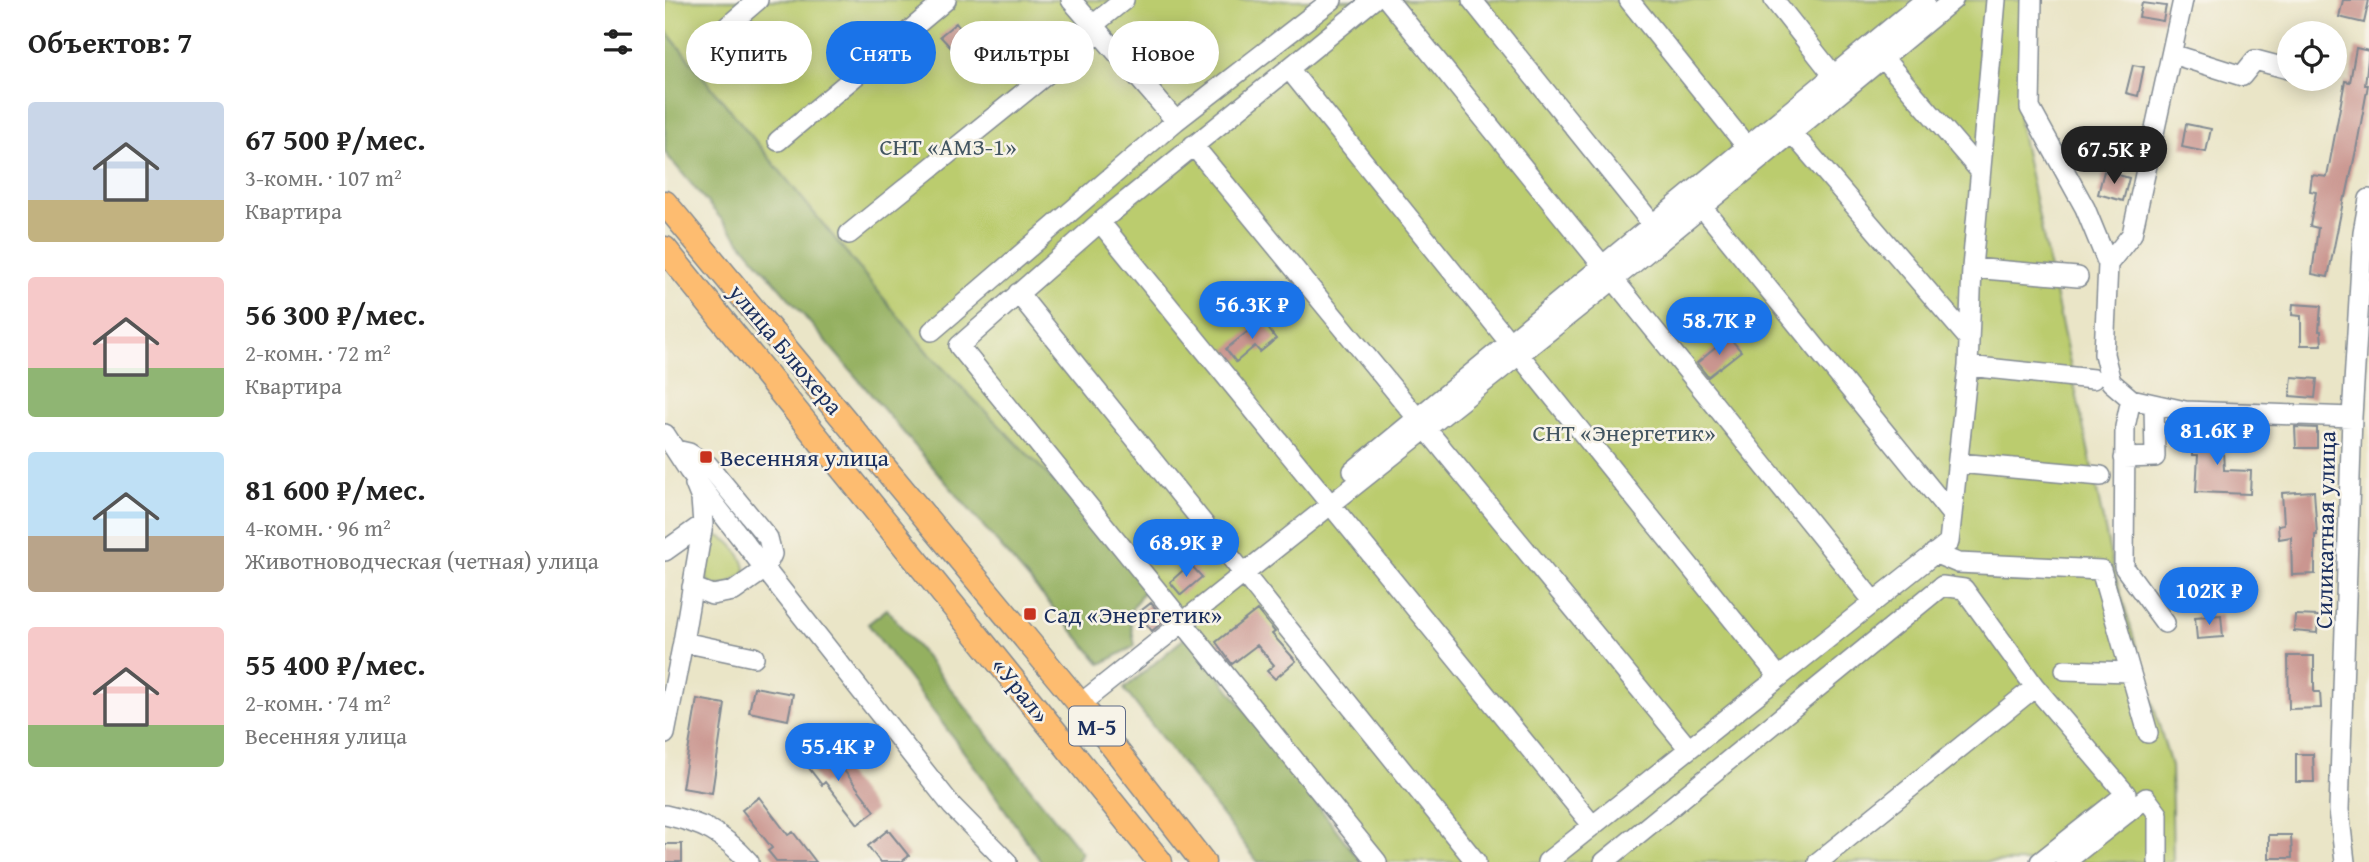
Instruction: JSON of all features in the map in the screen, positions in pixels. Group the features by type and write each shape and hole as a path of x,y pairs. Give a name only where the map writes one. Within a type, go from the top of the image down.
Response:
{"main road":[{"name":"улица Блюхера","path":"665,203 988,593"},
{"name":"улица Блюхера","path":"665,249 909,551"},
{"name":"«Урал»","path":"909,551 1160,862"},
{"name":"«Урал»","path":"988,593 1080,704 1203,862"}],"street":[{"path":"734,21 758,0"},
{"path":"778,141 946,0"},
{"path":"1071,0 1176,121"},
{"path":"849,234 1096,29 1124,0"},
{"path":"932,331 1176,121 1332,0"},
{"path":"1373,0 1100,222 959,346 1188,618 1377,862"},
{"path":"1388,0 1874,602"},
{"path":"1472,0 1653,225"},
{"path":"1629,0 1747,147"},
{"path":"1774,0 1834,76"},
{"path":"1608,273 1653,225 1925,0"},
{"path":"1080,704 1608,273 1702,207 1953,0"},
{"path":"1547,862 1949,542 1968,366 1972,268 1996,0"},
{"path":"2032,0 2030,108 2085,208 2108,264 2104,354 2111,382 2131,399 2185,411 2352,417"},
{"path":"2108,264 2132,234 2183,0"},
{"path":"2172,54 2242,76 2255,60 2277,66"},
{"path":"1883,58 1980,172"},
{"path":"1289,69 1779,677"},
{"path":"1792,133 1969,339"},
{"path":"1193,145 1689,749"},
{"name":"Силикатная улица","path":"2345,862 2339,810 2352,417 2363,232 2369,199"},
{"path":"1702,207 1952,515"},
{"path":"1100,222 1593,826"},
{"path":"1972,268 2078,277"},
{"path":"1018,293 1476,862"},
{"path":"1968,366 2093,379"},
{"path":"2131,399 2125,427 2124,567 2165,623"},
{"path":"2124,458 2155,457 2154,404"},
{"path":"670,442 689,471 952,806 1007,862"},
{"path":"670,442 708,465 768,538 772,554 765,569 734,592 712,595 692,587"},
{"path":"1958,463 2101,476"},
{"path":"665,734 703,524 701,499 689,471"},
{"path":"665,551 703,524"},
{"path":"1934,553 1958,563 2101,570 2148,733"},
{"path":"1604,862 1942,586 1963,589 2035,687 2126,794 2040,862"},
{"path":"683,642 754,657"},
{"path":"2065,670 2130,672"},
{"path":"1818,862 2035,687"},
{"path":"2065,862 2146,798 2158,814 2158,862"},
{"path":"665,815 705,826 722,836 749,862"}],"green space":[{"name":"СНТ «Энергетик»","path":"665,0 2028,0 2019,123 2113,567 2171,766 2173,862 1371,862 1151,580 928,353 709,84 812,84 812,21 686,21 686,56 665,30"},
{"path":"665,30 686,56 686,84 709,84 928,353 1151,580 1129,613 1135,646 1101,664 665,153"},
{"path":"718,536 728,541 737,551 745,574 727,584 715,586 706,576 711,539"},
{"path":"887,609 1082,853 1077,862 1041,862 984,779 868,624"},
{"path":"1188,635 1361,862 1258,862 1124,689"}],"building":[{"path":"2343,0 2369,0 2364,23 2339,17"},
{"path":"2142,3 2166,6 2163,21 2139,17"},
{"path":"950,28 950,47 940,36"},
{"path":"2356,48 2369,51 2365,85 2368,85 2328,277 2312,274 2318,228 2310,226 2316,192 2310,191 2312,175 2327,177 2343,91 2347,91 2347,81 2350,82"},
{"path":"2133,65 2144,67 2138,96 2126,93"},
{"path":"2186,124 2211,129 2206,152 2182,147"},
{"path":"2104,171 2129,178 2123,201 2098,194"},
{"path":"2293,304 2321,306 2319,331 2322,345 2301,345 2301,316 2292,315"},
{"path":"1262,320 1276,339 1260,352 1255,346 1236,362 1226,349"},
{"path":"1729,337 1741,351 1708,377 1697,363"},
{"path":"2292,377 2317,379 2315,398 2290,396"},
{"path":"2295,427 2317,428 2317,448 2296,448"},
{"path":"2222,432 2224,470 2251,471 2250,494 2196,492 2198,455 2192,455 2191,433"},
{"path":"2314,491 2317,535 2315,574 2292,575 2291,537 2279,539 2278,525 2284,524 2282,493"},
{"path":"1190,564 1202,577 1181,595 1170,582"},
{"path":"1151,603 1165,620 1152,631 1138,613"},
{"path":"1257,610 1275,632 1272,634 1296,661 1275,679 1267,671 1274,665 1257,645 1232,664 1216,642"},
{"path":"2221,615 2223,637 2197,639 2195,617"},
{"path":"2295,615 2318,616 2317,633 2294,631"},
{"path":"2288,656 2314,656 2314,692 2320,692 2321,708 2289,709"},
{"path":"754,687 793,694 788,720 749,712"},
{"path":"697,699 725,704 712,793 682,788"},
{"path":"823,743 875,811 858,824 825,782 822,785 802,759"},
{"path":"2296,754 2313,754 2314,782 2296,782"},
{"path":"759,797 788,835 793,832 816,862 777,862 768,851 772,848 742,810"},
{"path":"888,830 909,856 901,862 880,862 868,846"},
{"path":"2269,835 2291,835 2292,858 2269,858"},
{"path":"665,844 682,844 682,862 665,862"}],"place":[{"name":"Весенняя улица","path":"706,457"},
{"name":"Сад «Энергетик»","path":"1030,614"}],"park label":[{"name":"СНТ «АМЗ-1»","path":"948,146"}]}
